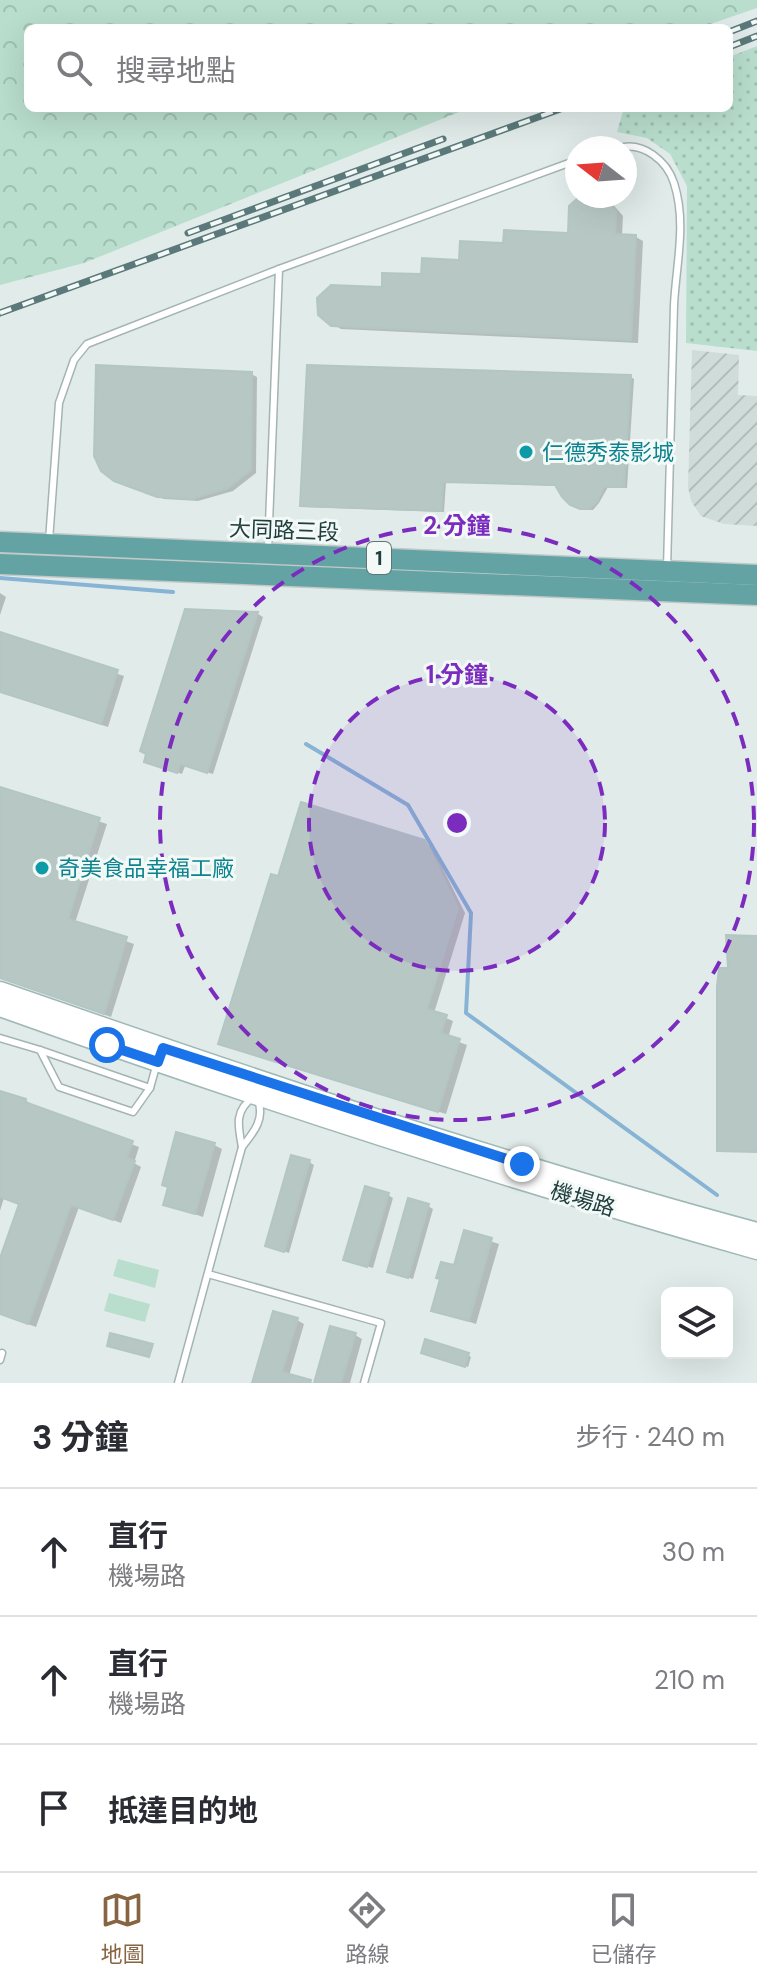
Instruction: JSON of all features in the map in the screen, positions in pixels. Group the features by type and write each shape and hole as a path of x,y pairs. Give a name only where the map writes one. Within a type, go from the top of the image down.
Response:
{"main road":[{"name":"大同路三段","path":"0,542 757,575"},
{"name":"大同路三段","path":"0,564 757,595"}],"street":[{"name":"機場路","path":"0,991 160,1055"},
{"name":"機場路","path":"0,1007 160,1055 638,1216 757,1250"},
{"name":"機場路","path":"259,1088 757,1232"}],"lane":[{"path":"637,148 663,161 674,183 681,222 674,303 666,592"},
{"path":"48,566 59,403 74,360 87,344 279,269 565,164"},
{"path":"268,553 279,269"},
{"path":"0,1038 150,1088"},
{"path":"40,1050 59,1087 133,1112 150,1088 160,1055"},
{"path":"242,1147 237,1123 243,1104 259,1088"},
{"path":"178,1383 242,1147 256,1129 262,1110 259,1088"},
{"path":"208,1274 381,1323 364,1383"}],"shaded area":[{"path":"692,350 739,355 738,395 757,396 757,526 724,524 701,516 691,501 688,487"}],"green space":[{"path":"0,0 757,0 757,8 711,24 24,24 24,112 459,112 84,263 0,285"},
{"path":"757,46 757,351 686,343 687,186 670,154 647,138 617,132 623,112 733,112 733,55"},
{"path":"118,1259 159,1270 155,1288 113,1276"},
{"path":"109,1293 150,1304 145,1322 104,1311"}],"building":[{"path":"569,208 614,208 615,234 636,235 631,340 331,326 318,315 317,298 331,285 382,287 382,273 421,274 422,258 459,260 460,241 503,243 504,230 568,233"},
{"path":"96,365 252,372 251,470 228,488 192,499 157,497 114,481 101,471 94,456"},
{"path":"307,365 631,375 624,487 604,487 597,502 589,509 570,505 555,485 443,482 441,511 300,506"},
{"path":"185,609 258,612 207,773 180,764 177,773 144,762 146,754 140,751"},
{"path":"0,632 118,670 101,724 0,692"},
{"name":"奇美食品幸福工廠","path":"0,787 100,818 68,919 127,937 104,1014 0,978"},
{"path":"301,802 425,840 458,908 427,1009 447,1015 441,1033 460,1039 438,1112 218,1044 271,874 278,876"},
{"path":"726,935 757,936 757,1152 717,1151 717,986 719,968 728,968"},
{"path":"0,1091 133,1141 127,1158 135,1161 113,1220 71,1205 28,1324 0,1314 0,1258 19,1204 0,1197"},
{"path":"176,1132 215,1143 195,1214 163,1205 168,1187 162,1185"},
{"path":"291,1155 310,1160 284,1252 265,1246"},
{"path":"365,1186 389,1193 367,1267 343,1260"},
{"path":"408,1198 429,1204 408,1278 387,1272"},
{"path":"464,1230 492,1238 469,1321 431,1311 440,1279 436,1278 441,1262 454,1265"},
{"path":"273,1311 298,1318 282,1372 311,1380 310,1383 252,1383"},
{"path":"330,1326 356,1333 341,1383 314,1383"},
{"path":"110,1333 153,1344 149,1357 107,1346"},
{"path":"425,1339 469,1353 465,1367 421,1353"}],"waterway":[{"path":"0,578 173,592"},
{"path":"306,744 408,805 471,913 466,1013 717,1195"}],"railway":[{"path":"733,30 757,21"},
{"path":"733,45 757,36"},
{"path":"0,313 552,112"},
{"path":"188,233 443,139"}],"place":[{"name":"仁德秀泰影城","path":"526,452"},
{"name":"奇美食品幸福工廠","path":"42,868"}],"route":[{"path":"107,1045 158,1062 163,1048 522,1164"}]}
